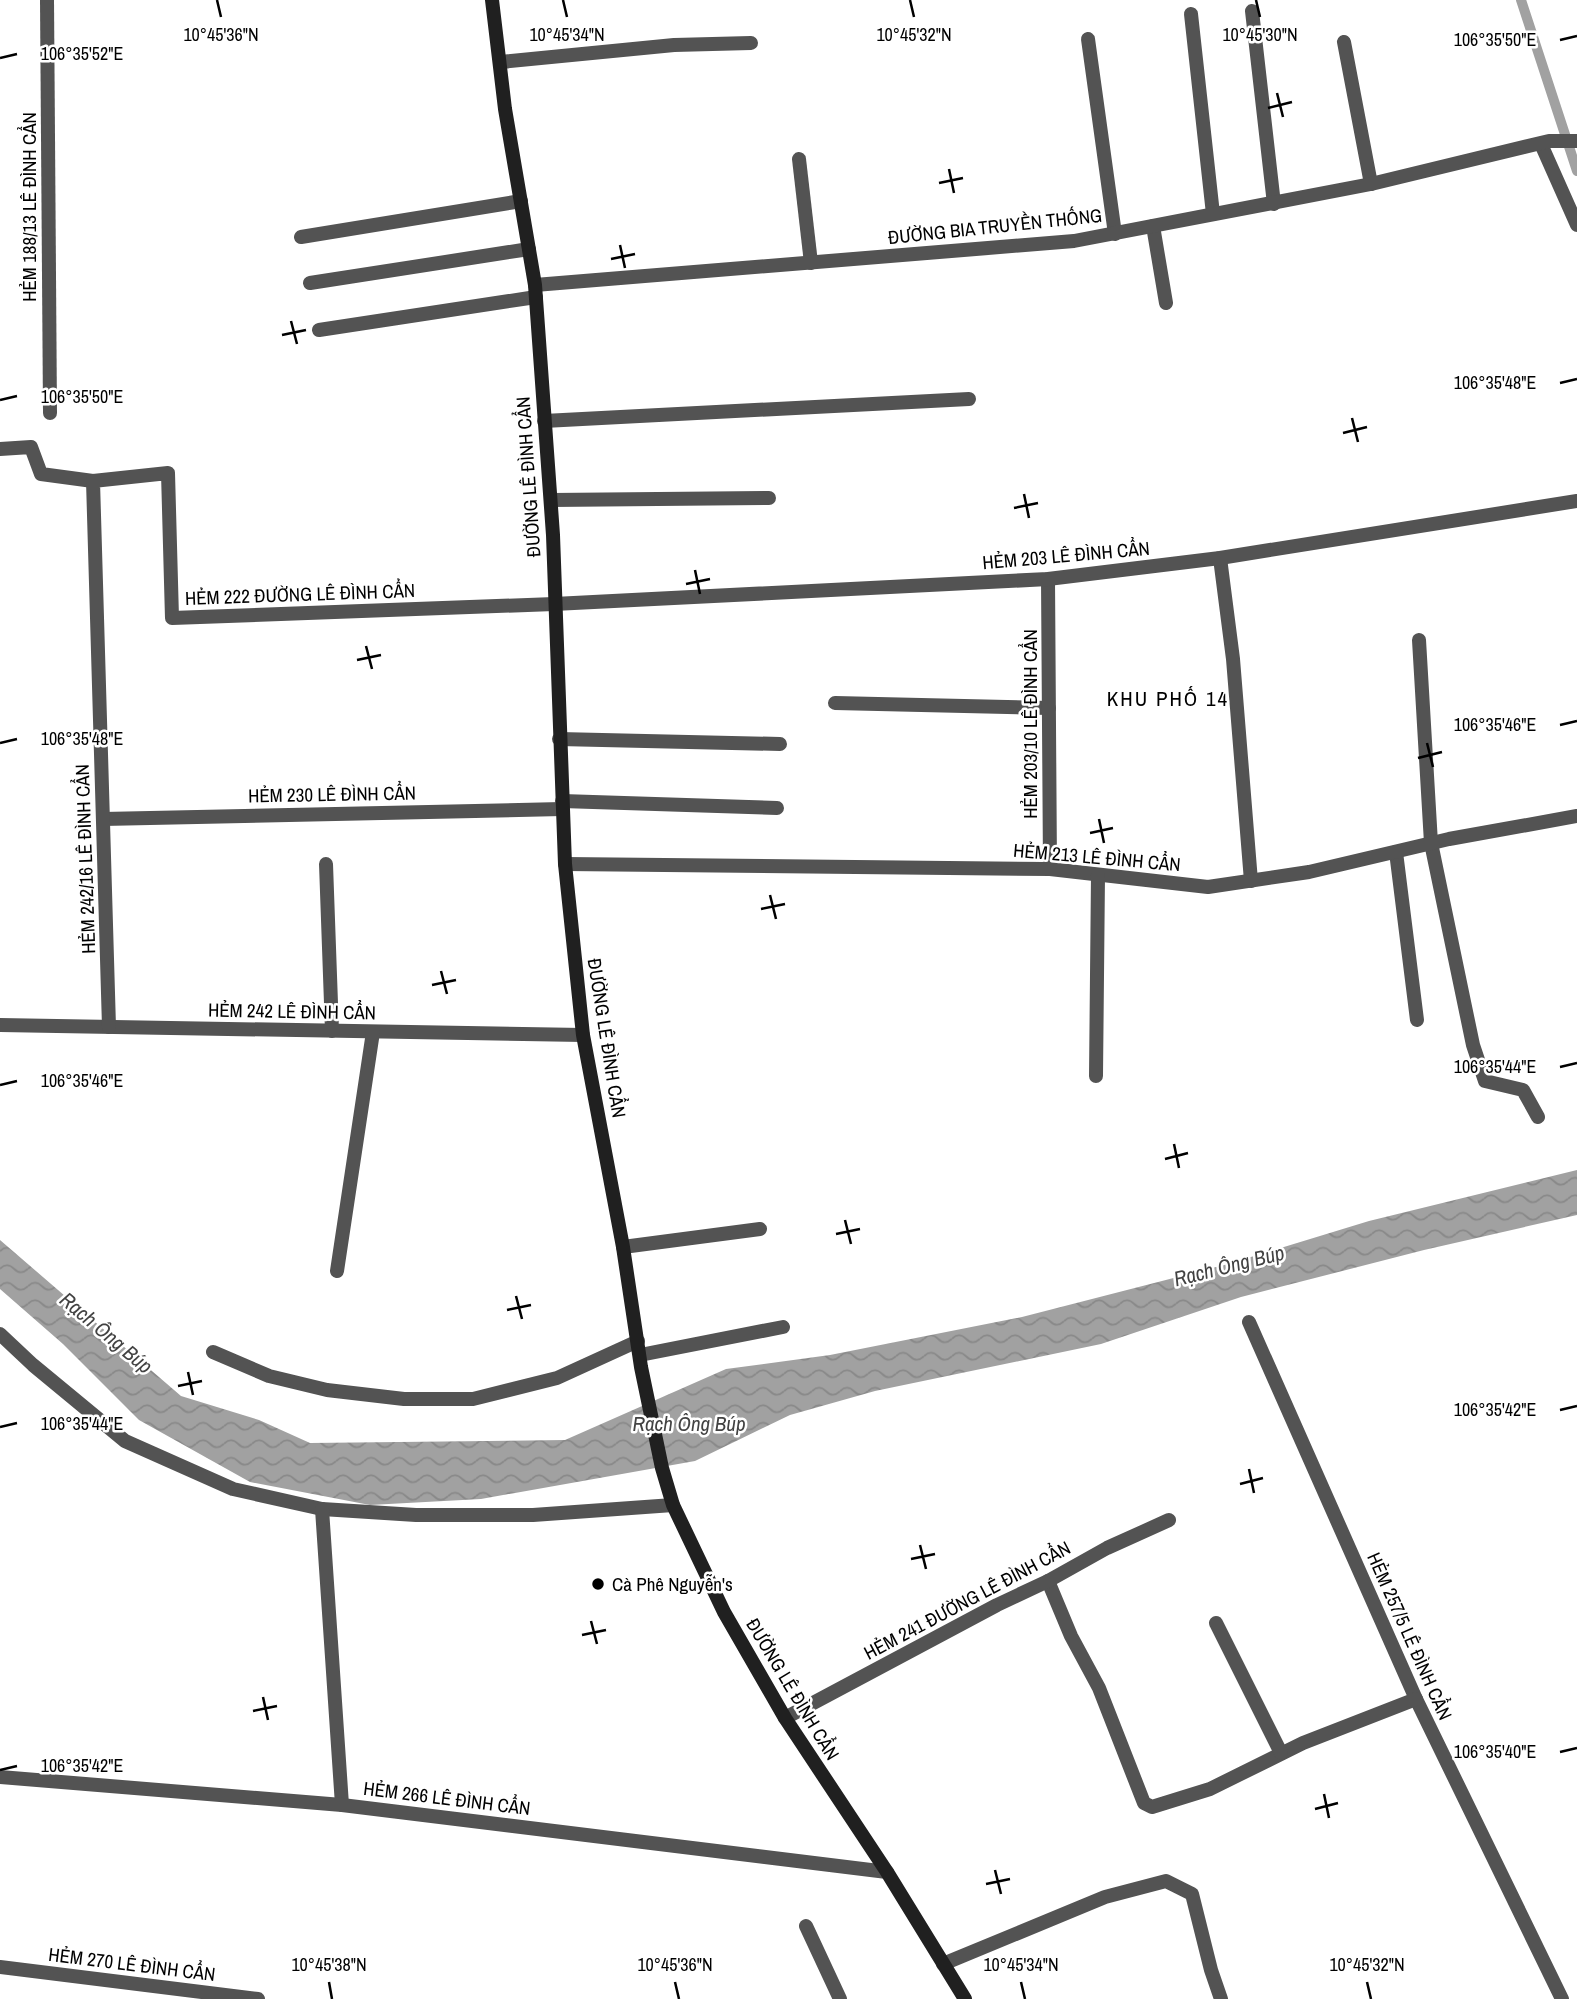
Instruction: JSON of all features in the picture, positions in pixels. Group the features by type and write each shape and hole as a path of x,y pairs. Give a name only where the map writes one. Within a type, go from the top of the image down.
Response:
{"street":[{"name":"HẺM 188/13 LÊ ĐÌNH CẨN","path":"47,0 50,414"},
{"name":"ĐƯỜNG LÊ ĐÌNH CẨN","path":"492,0 505,109 535,291 551,500 565,864 583,1035 624,1247 640,1354 662,1468 673,1505 724,1612 785,1718 887,1872 965,1999"},
{"path":"1252,11 1275,204"},
{"path":"1191,14 1213,214"},
{"path":"1088,39 1115,234"},
{"path":"1344,42 1371,184"},
{"path":"501,62 674,44 751,43"},
{"name":"ĐƯỜNG BIA TRUYỀN THỐNG","path":"319,330 535,291 811,263 1074,241 1275,204 1545,143 1577,141"},
{"path":"1545,143 1577,225"},
{"path":"799,159 811,263"},
{"path":"300,237 521,201"},
{"path":"1153,226 1166,303"},
{"path":"310,283 529,249"},
{"path":"544,421 969,399"},
{"name":"HẺM 222 ĐƯỜNG LÊ ĐÌNH CẨN","path":"0,449 31,447 41,474 93,481 168,473 172,618 554,604"},
{"name":"HẺM 242/16 LÊ ĐÌNH CẨN","path":"93,481 108,1027"},
{"path":"551,500 769,498"},
{"name":"HẺM 203 LÊ ĐÌNH CẨN","path":"554,604 1048,579 1220,558 1577,501"},
{"path":"1220,558 1233,659 1251,881"},
{"name":"HẺM 203/10 LÊ ĐÌNH CẨN","path":"1048,579 1050,869"},
{"path":"1419,640 1432,843 1473,1045 1485,1081 1523,1090 1538,1116"},
{"path":"835,703 1049,708"},
{"path":"559,739 780,744"},
{"name":"HẺM 230 LÊ ĐÌNH CẨN","path":"103,819 562,805 777,808"},
{"name":"HẺM 213 LÊ ĐÌNH CẨN","path":"565,864 1050,869 1208,887 1308,872 1432,843 1577,816"},
{"path":"1396,852 1417,1020"},
{"path":"326,864 332,1031"},
{"path":"1096,1076 1098,875"},
{"name":"HẺM 242 LÊ ĐÌNH CẨN","path":"0,1025 583,1035"},
{"path":"337,1271 373,1032"},
{"path":"624,1247 760,1229"},
{"name":"HẺM 257/5 LÊ ĐÌNH CẨN","path":"1249,1322 1416,1699 1562,1999"},
{"path":"213,1352 269,1376 327,1390 404,1399 473,1399 640,1354 783,1326"},
{"path":"0,1334 125,1441 233,1489 322,1509 416,1515 533,1516 673,1505"},
{"path":"322,1509 342,1805"},
{"name":"HẺM 241 ĐƯỜNG LÊ ĐÌNH CẨN","path":"785,1718 1107,1548 1169,1520"},
{"path":"1048,1581 1071,1636 1099,1688 1144,1802 1152,1807 1210,1789 1281,1753 1416,1699"},
{"path":"1216,1623 1281,1753"},
{"name":"HẺM 266 LÊ ĐÌNH CẨN","path":"0,1777 342,1805 887,1872"},
{"path":"943,1964 1105,1897 1166,1881 1192,1894 1210,1970 1221,1999"},
{"path":"806,1926 840,1999"},
{"name":"HẺM 270 LÊ ĐÌNH CẨN","path":"0,1967 258,1999"}],"water":[{"name":"Rạch Ông Búp","path":"1577,1170 1577,1215 1424,1250 1241,1297 1101,1344 875,1391 790,1415 695,1461 481,1499 370,1505 250,1482 139,1420 63,1344 0,1289 0,1240 181,1396 259,1420 310,1443 565,1440 726,1369 830,1355 1022,1317 1228,1264 1369,1221"}],"waterway":[{"path":"1521,0 1577,171"}],"place":[{"name":"Cà Phê Nguyễn's","path":"598,1584"}],"district":[{"name":"KHU PHỐ 14","path":"1168,699"}]}
